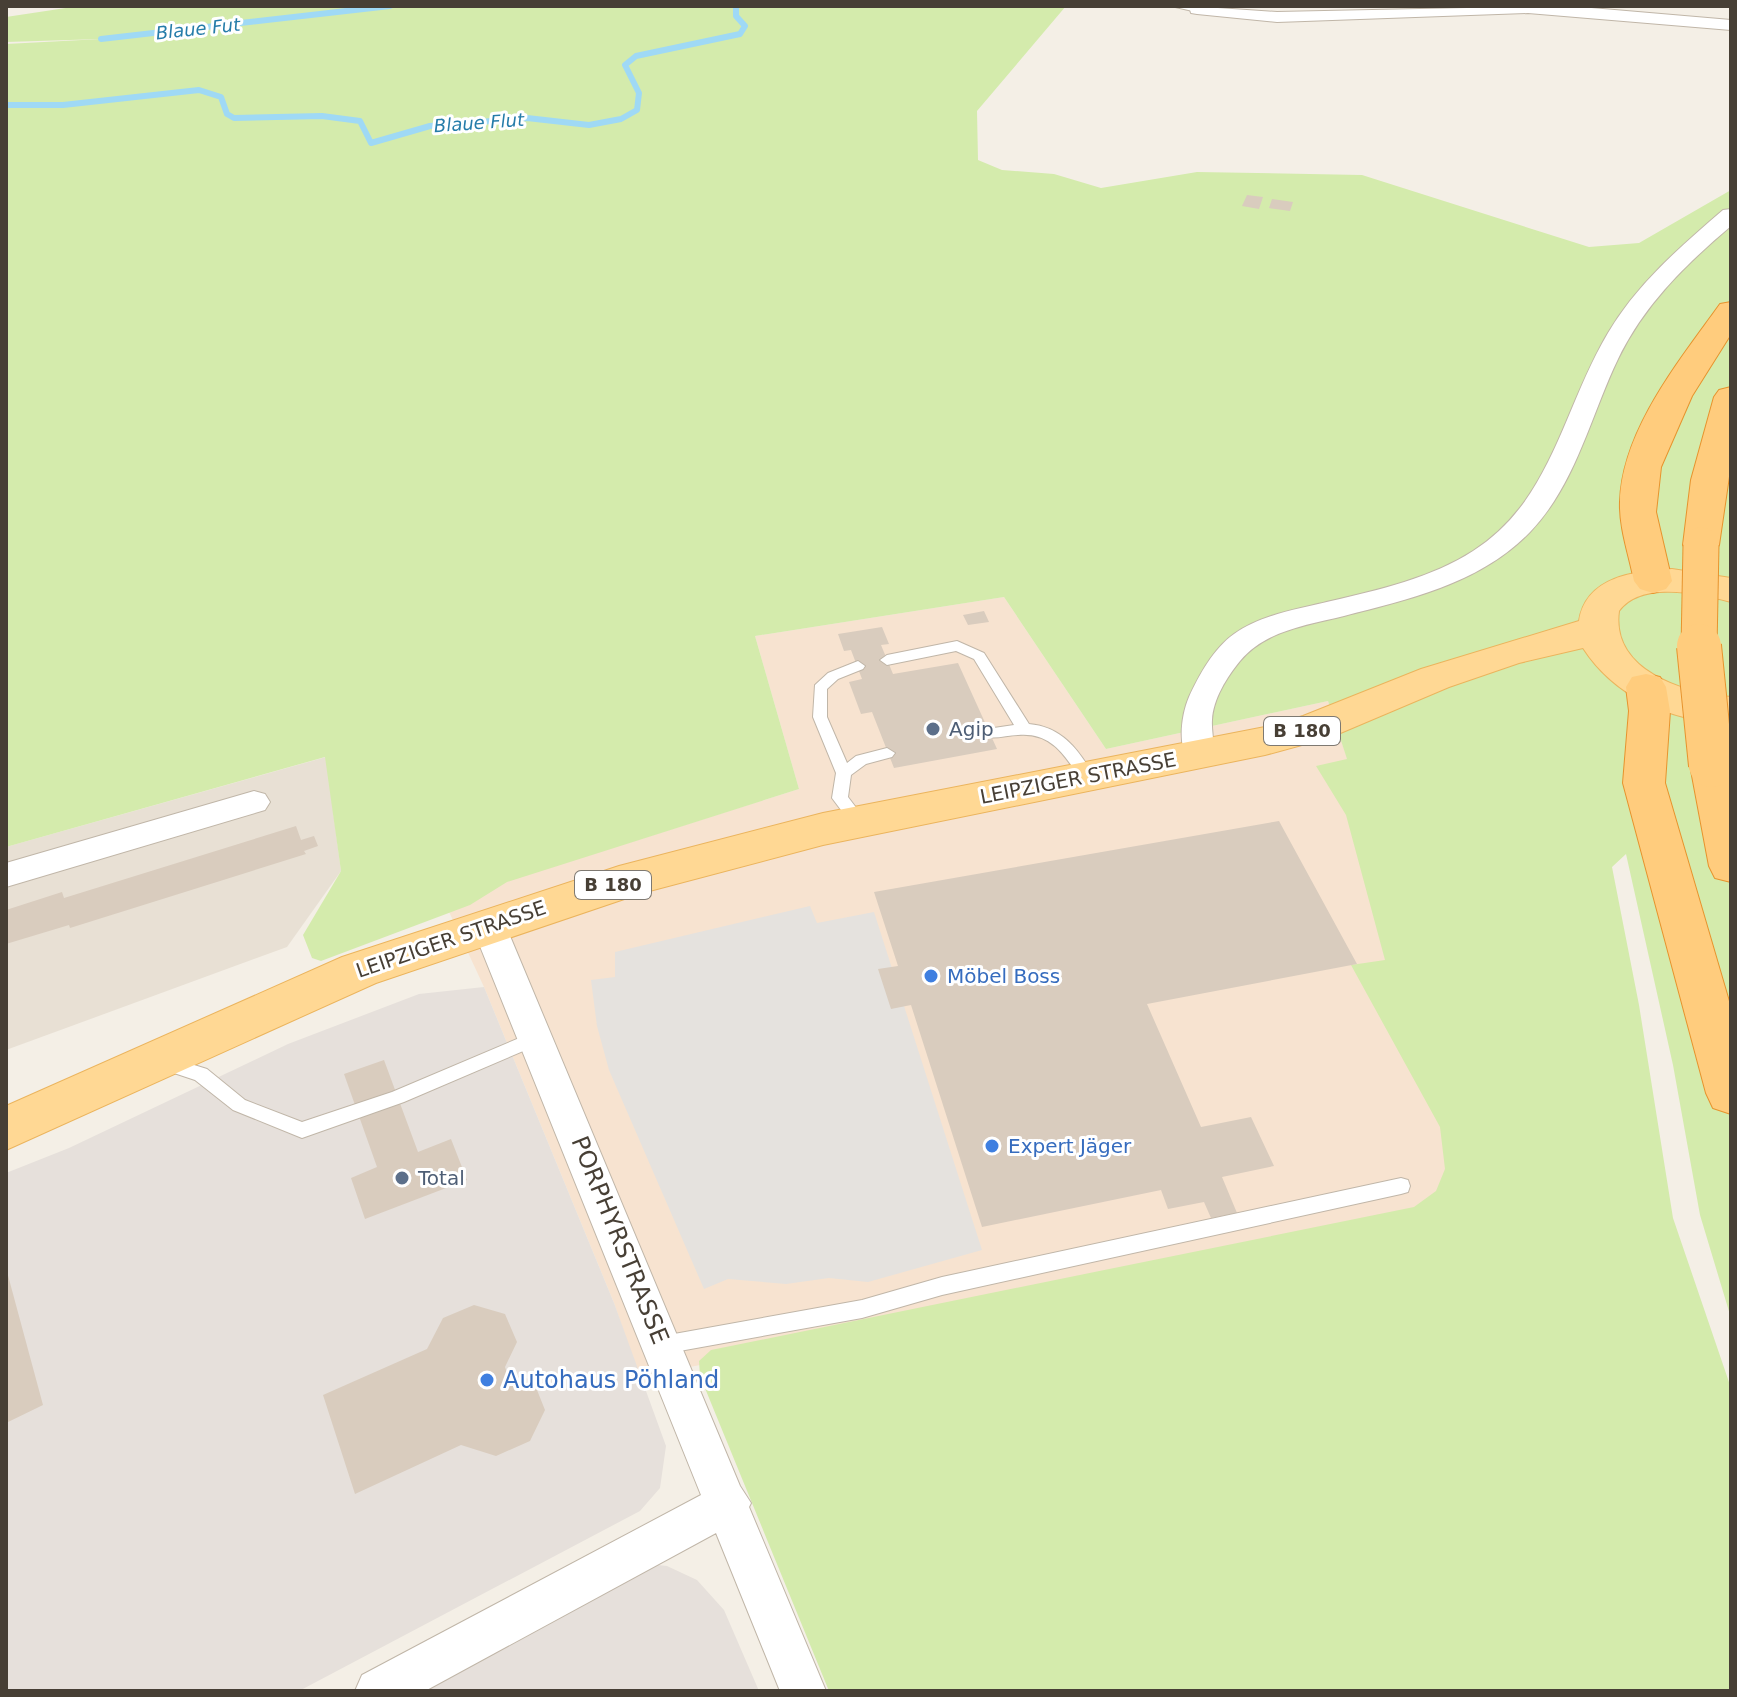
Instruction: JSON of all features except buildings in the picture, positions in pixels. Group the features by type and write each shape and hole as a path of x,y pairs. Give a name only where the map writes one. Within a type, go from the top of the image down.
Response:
{"highway":[{"path":"1653,581 1638,491 1670,409 1731,311"},
{"path":"1731,397 1709,480 1701,545 1699,645 1711,765 1731,866"},
{"path":"1631,677 1651,705 1643,752 1644,783 1731,1093"}],"main road":[{"path":"1631,677 1607,654 1597,628 1598,614 1605,602 1617,592 1653,581 1691,581 1731,590"},
{"name":"LEIPZIGER STRASSE","path":"6,1129 359,970 488,924 635,878 859,822 1199,754 1316,727 1435,678 1512,652 1561,642 1597,628"},
{"name":"LEIPZIGER STRASSE","path":"1475,666 1565,660 1631,677"},
{"name":"B 180","path":"1631,677 1695,707 1731,711"}],"street":[{"path":"1197,7 1277,17 1525,7 1731,25"},
{"name":"LEIPZIGER STRASSE","path":"1199,754 1197,716 1226,657 1242,641 1276,626 1430,581 1472,563 1521,527 1543,502 1561,468 1619,335 1657,281 1731,215"},
{"path":"6,875 254,802"},
{"name":"PORPHYRSTRASSE","path":"488,924 729,1503 803,1691"},
{"path":"378,1691 729,1503"}],"lane":[{"path":"1175,6 1197,7"},
{"path":"887,660 957,646 979,656 1023,727"},
{"path":"858,666 833,676 820,688 820,717 844,773 840,798 859,822"},
{"path":"992,733 1023,727 1050,734 1069,746 1086,776"},
{"path":"844,773 861,760 887,753"},
{"path":"156,1061 201,1074 239,1105 302,1130 398,1097 536,1038"},
{"path":"663,1345 862,1309 942,1286 1401,1186"}],"shaded area":[{"path":"1004,597 1106,749 1328,701 1497,1209 639,1377 614,1303 484,987 444,901 799,789 755,636"},
{"path":"326,757 341,871 287,947 6,1050 6,847"},
{"path":"810,906 817,923 874,912 982,1250 868,1282 829,1278 786,1284 728,1279 704,1289 609,1070 597,1026 591,980 615,977 615,952"},
{"path":"484,987 614,1303 666,1446 660,1488 640,1511 299,1691 6,1691 6,1173 69,1148 288,1044 419,994"},
{"path":"649,1564 667,1566 697,1580 724,1610 759,1691 413,1691"}],"green space":[{"path":"79,6 1066,6 977,111 978,160 1002,170 1054,174 1101,188 1197,172 1362,175 1589,247 1639,243 1731,190 1731,1318 1700,1215 1673,1065 1626,854 1612,867 1639,1005 1673,1218 1731,1388 1731,1691 829,1691 700,1376 699,1361 711,1350 1414,1207 1436,1191 1445,1169 1440,1127 1351,965 1385,960 1346,815 1316,766 1347,759 1328,701 1106,749 1004,597 755,636 799,789 507,882 470,905 321,961 312,958 303,935 341,871 325,757 6,847 6,44 101,39 6,42 6,17"}],"waterway":[{"name":"Blaue Fut","path":"101,39 390,6"},
{"name":"Blaue Flut","path":"6,105 63,105 199,90 221,97 227,114 234,118 322,116 360,121 371,143 430,126 527,118 589,125 621,119 637,110 639,93 625,65 636,56 740,34 745,26 736,16 736,6"}],"place":[{"name":"Agip","path":"933,729"},
{"name":"Möbel Boss","path":"931,976"},
{"name":"Expert Jäger","path":"992,1146"},
{"name":"Total","path":"402,1178"},
{"name":"Autohaus Pöhland","path":"487,1380"}]}
